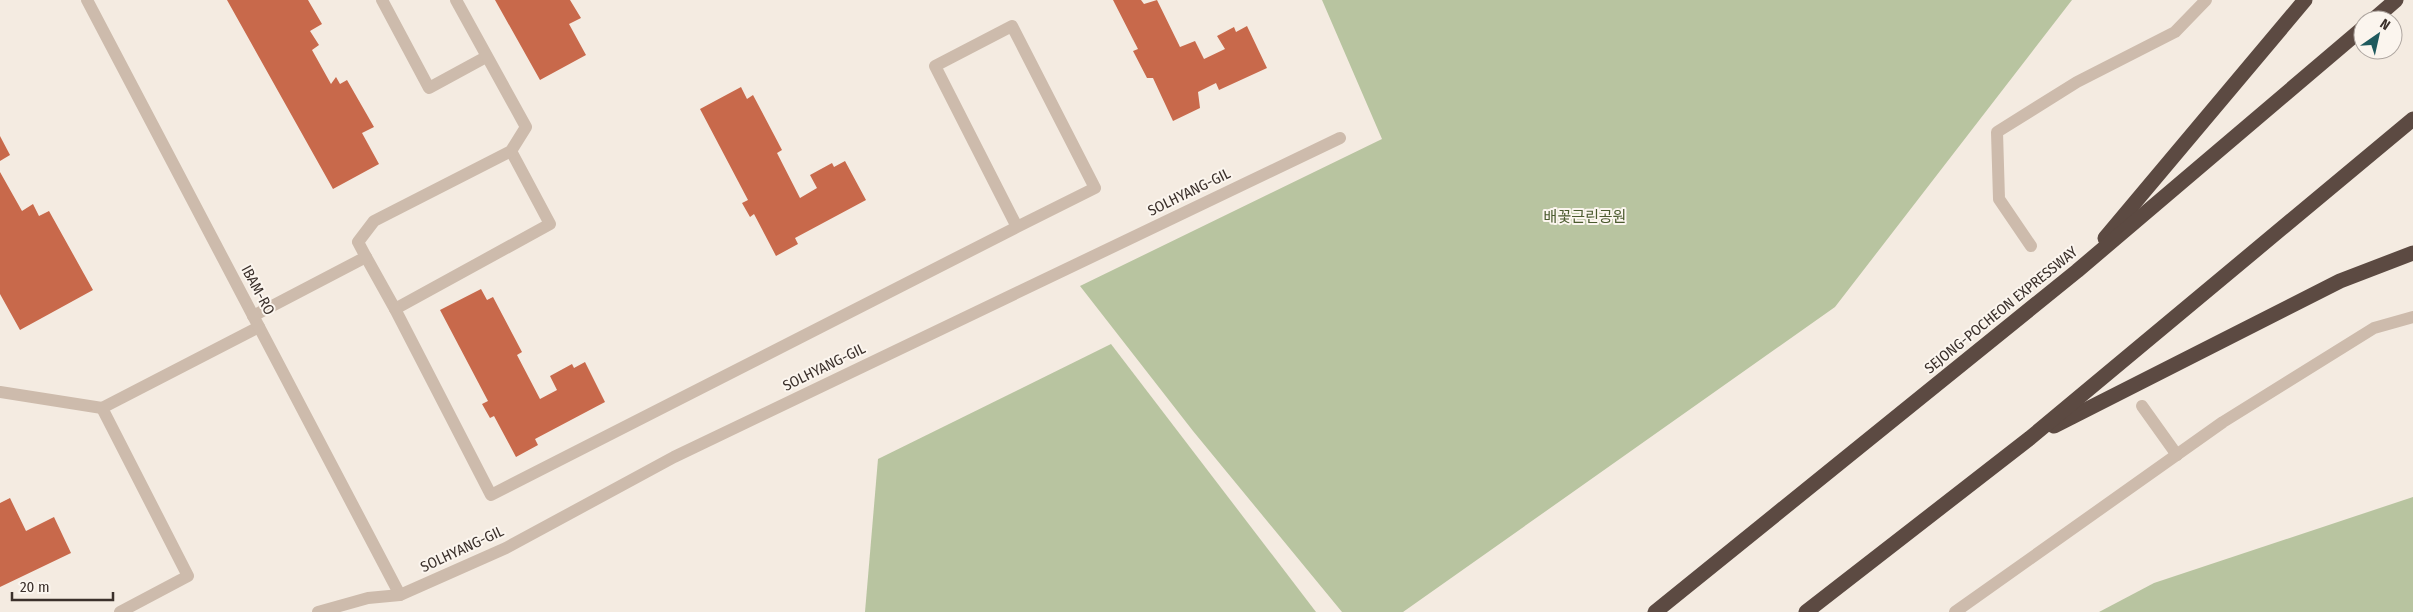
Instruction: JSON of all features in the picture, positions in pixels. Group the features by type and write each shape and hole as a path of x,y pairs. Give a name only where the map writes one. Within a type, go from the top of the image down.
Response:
{"highway":[{"path":"2077,271 2305,0"},
{"path":"2384,10 2396,0"},
{"name":"SEJONG-POCHEON EXPRESSWAY","path":"1655,612 2077,271 2353,36"},
{"path":"1806,612 2030,438 2413,119"},
{"path":"2030,438 2340,281 2413,253"}],"street":[{"name":"IBAM-RO","path":"87,0 400,595"},
{"path":"382,0 429,88 486,57"},
{"path":"456,0 526,127 511,150 374,221 358,242 395,309 491,495 1095,188 1012,26 935,66 1018,227"},
{"path":"2031,246 1999,199 1997,132 2077,82 2175,32 2206,0"},
{"name":"SOLHYANG-GIL","path":"318,612 368,598 400,595 506,548 682,453 1340,138"},
{"path":"395,309 550,224 511,150"},
{"path":"0,392 102,408 366,258"},
{"path":"1955,612 2223,422 2374,328 2413,317"},
{"path":"2142,406 2177,455"},
{"path":"102,408 188,576 120,612"}],"green space":[{"name":"배꽃근린공원","path":"1322,0 2072,0 1835,307 1403,612 1342,612 1193,431 1080,286 1382,139"},
{"path":"1111,344 1316,612 865,612 878,459"},
{"path":"2413,497 2413,612 2099,612 2154,583"}],"building":[{"path":"227,0 308,0 322,24 310,31 319,45 312,50 331,84 336,77 340,84 347,80 374,127 362,133 379,164 333,189"},
{"path":"495,0 570,0 581,18 569,24 586,55 540,80"},
{"path":"1113,0 1141,0 1144,4 1157,0 1180,47 1195,41 1204,59 1225,49 1217,36 1234,27 1236,32 1247,26 1267,68 1219,90 1216,83 1198,92 1200,108 1173,121 1153,78 1147,78 1133,51 1138,49"},
{"path":"741,87 747,99 753,95 782,150 777,153 800,198 817,188 810,175 832,163 834,167 845,161 866,200 795,238 798,244 776,256 754,214 750,217 742,203 748,200 700,109"},
{"path":"0,136 10,155 0,161"},
{"path":"0,172 22,211 33,204 39,216 49,211 93,290 20,330 0,294"},
{"path":"481,289 487,300 493,297 522,352 517,355 540,399 557,390 550,376 572,364 574,368 585,362 605,402 535,439 538,445 516,457 494,416 490,418 482,404 488,401 440,310"},
{"path":"10,498 26,531 54,517 71,553 0,587 0,503"}]}
